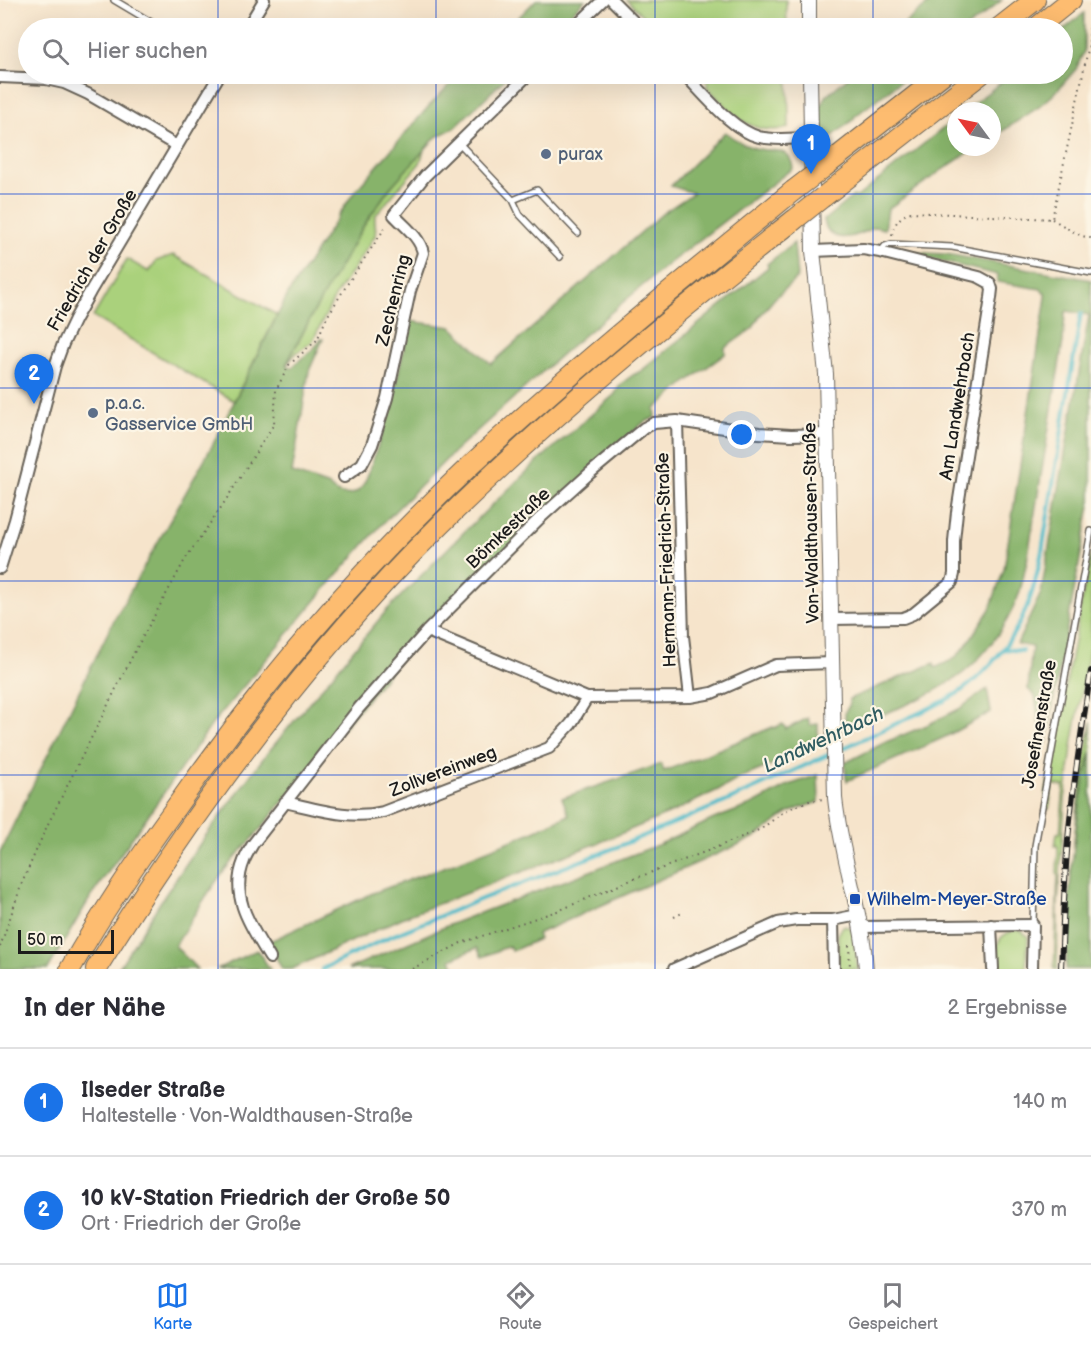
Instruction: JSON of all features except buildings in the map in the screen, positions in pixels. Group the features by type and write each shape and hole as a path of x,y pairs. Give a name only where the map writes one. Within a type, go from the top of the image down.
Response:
{"highway":[{"path":"1012,18 1035,0"},
{"path":"1049,18 1071,0"},
{"path":"70,969 154,838 248,710 288,660 413,522 537,405 655,303 930,84"},
{"path":"96,969 170,853 256,735 382,586 441,525 518,452 684,307 968,84"}],"street":[{"path":"253,18 264,0"},
{"path":"584,18 603,0"},
{"path":"612,0 630,18"},
{"path":"808,0 809,18"},
{"path":"0,77 18,78"},
{"path":"66,84 88,94 177,146"},
{"name":"Friedrich der Große","path":"0,568 15,520 45,399 63,344 85,301 214,84"},
{"path":"394,216 425,176 519,84"},
{"path":"694,84 741,129 771,138 811,138"},
{"name":"Von-Waldthausen-Straße","path":"810,84 813,251 826,374 835,798 841,840 860,921 866,969"},
{"name":"Zechenring","path":"344,477 362,464 372,446 387,398 410,291 423,253 417,240 394,216"},
{"name":"Am Landwehrbach","path":"813,251 863,249 880,252 979,277 990,283 992,289 957,512 953,579 922,607 903,618 831,619"},
{"name":"Bömkestraße","path":"270,958 244,915 239,895 239,878 244,860 253,844 359,708 427,631 540,519 633,435 654,423 677,421 759,433 827,434"},
{"name":"Hermann-Friedrich-Straße","path":"677,421 683,636 690,697"},
{"path":"427,631 587,698 690,697 712,693 776,665 832,663"},
{"name":"Zollvereinweg","path":"285,802 357,815 383,812 549,748 571,724 587,698"},
{"path":"674,969 778,923 796,920 1033,925"},
{"path":"833,920 834,969"},
{"path":"991,925 993,969"},
{"name":"Josefinenstraße","path":"1032,969 1033,925"}],"lane":[{"path":"114,0 144,18"},
{"path":"459,143 513,200 520,215 560,257"},
{"path":"513,200 537,190 578,232"},
{"path":"880,252 885,246 891,244 952,247 1091,273"},
{"name":"Josefinenstraße","path":"1033,925 1035,846 1091,531"}],"path":[{"path":"1052,219 1089,45 1091,0"},
{"path":"891,244 896,220 911,212 1052,219 1070,231 1091,238"},
{"path":"0,947 22,883 47,826 135,651 186,558 274,424 276,390 289,365 317,340 327,317 348,283 394,216"},
{"path":"412,969 461,943 560,910 761,829 797,805 835,798"},
{"path":"674,917 684,912"}],"green space":[{"path":"536,0 585,0 566,18 518,18"},
{"path":"627,0 786,0 787,18 645,18"},
{"path":"933,0 1002,0 980,18 911,18"},
{"path":"1084,13 1084,51 1073,72 1073,22"},
{"path":"450,84 500,84 454,128 436,137 389,189 364,225 286,365 292,368 323,339 309,371 292,473 329,486 340,494 357,491 367,476 381,438 410,321 452,327 491,364 663,213 693,193 671,186 725,132 751,147 784,152 791,160 793,168 667,265 562,354 454,452 383,523 213,723 90,898 48,969 0,969 0,852 113,622 213,444 288,294 352,195"},
{"path":"708,84 788,84 789,128 775,130 752,126 733,113 706,86"},
{"path":"840,84 897,84 823,144 820,107 827,95"},
{"path":"999,84 1063,84 1039,107 1001,132 1001,102 976,102"},
{"path":"947,125 947,156 963,156 888,209 885,229 875,227 861,234 845,237 832,234 827,229 824,220 853,196 857,197"},
{"path":"424,150 420,163 375,216 375,236 336,295 312,342 296,353 286,366 359,232 392,185"},
{"path":"794,243 797,278 775,298 753,328 725,348 725,354 655,409 656,417 643,423 428,625 228,866 175,946 197,969 118,969 201,842 264,757 387,610 465,531 538,461 615,394 626,380 641,371"},
{"path":"902,252 946,254 1091,280 1091,500 1047,742 1039,724 1035,696 1028,689 1032,647 1017,644 1041,593 1089,315 1067,311 1027,561 1018,597 1007,620 983,654 953,680 914,701 845,731 845,712 849,706 849,699 934,663 935,668 954,659 965,647 990,609 1004,569 1046,297 1041,289 997,282 998,275"},
{"path":"173,255 277,315 234,401 93,317 127,259 149,272 156,261"},
{"path":"1091,551 1091,641 1065,800 1058,902 1057,969 1054,969 1058,874 1058,846 1055,846 1057,833 1060,833 1064,786 1053,785 1049,809 1046,809 1046,791"},
{"path":"987,689 991,712 945,737 847,781 845,763 959,709"},
{"path":"808,718 810,725 818,724 818,744 740,778 673,812 404,917 292,969 282,969 268,942 373,893 460,861 569,815 562,798 661,764 664,771 773,727 783,724 786,729"},
{"path":"1091,721 1091,752 1084,777 1073,848 1080,788"},
{"path":"1091,752 1091,969 1066,969 1072,860"},
{"path":"818,775 819,802 791,812 751,839 537,934 539,939 512,951 509,946 482,957 477,948 451,959 455,969 348,969 456,922 660,844 714,819 754,804 789,785"},
{"path":"843,926 849,927 853,932 858,969 838,969 838,935"},
{"path":"1016,930 1022,931 1028,937 1026,969 998,969 998,944 1003,936"},
{"path":"257,950 270,969 217,969"}],"waterway":[{"name":"Landwehrbach","path":"837,751 935,706 961,691 990,665 1015,632 1036,580 1081,313"},
{"path":"1004,649 1023,651"},
{"name":"Landwehrbach","path":"322,969 389,937 617,847 725,802 830,754"}],"railway":[{"path":"1061,969 1070,819 1091,671"}],"place":[{"name":"purax","path":"546,154"},
{"name":"Ilseder Straße","path":"811,174"},
{"name":"10 kV-Station Friedrich der Große 50","path":"34,404"},
{"name":"p.a.c. Gasservice GmbH","path":"93,413"},
{"name":"Wilhelm-Meyer-Straße","path":"855,899"}]}
